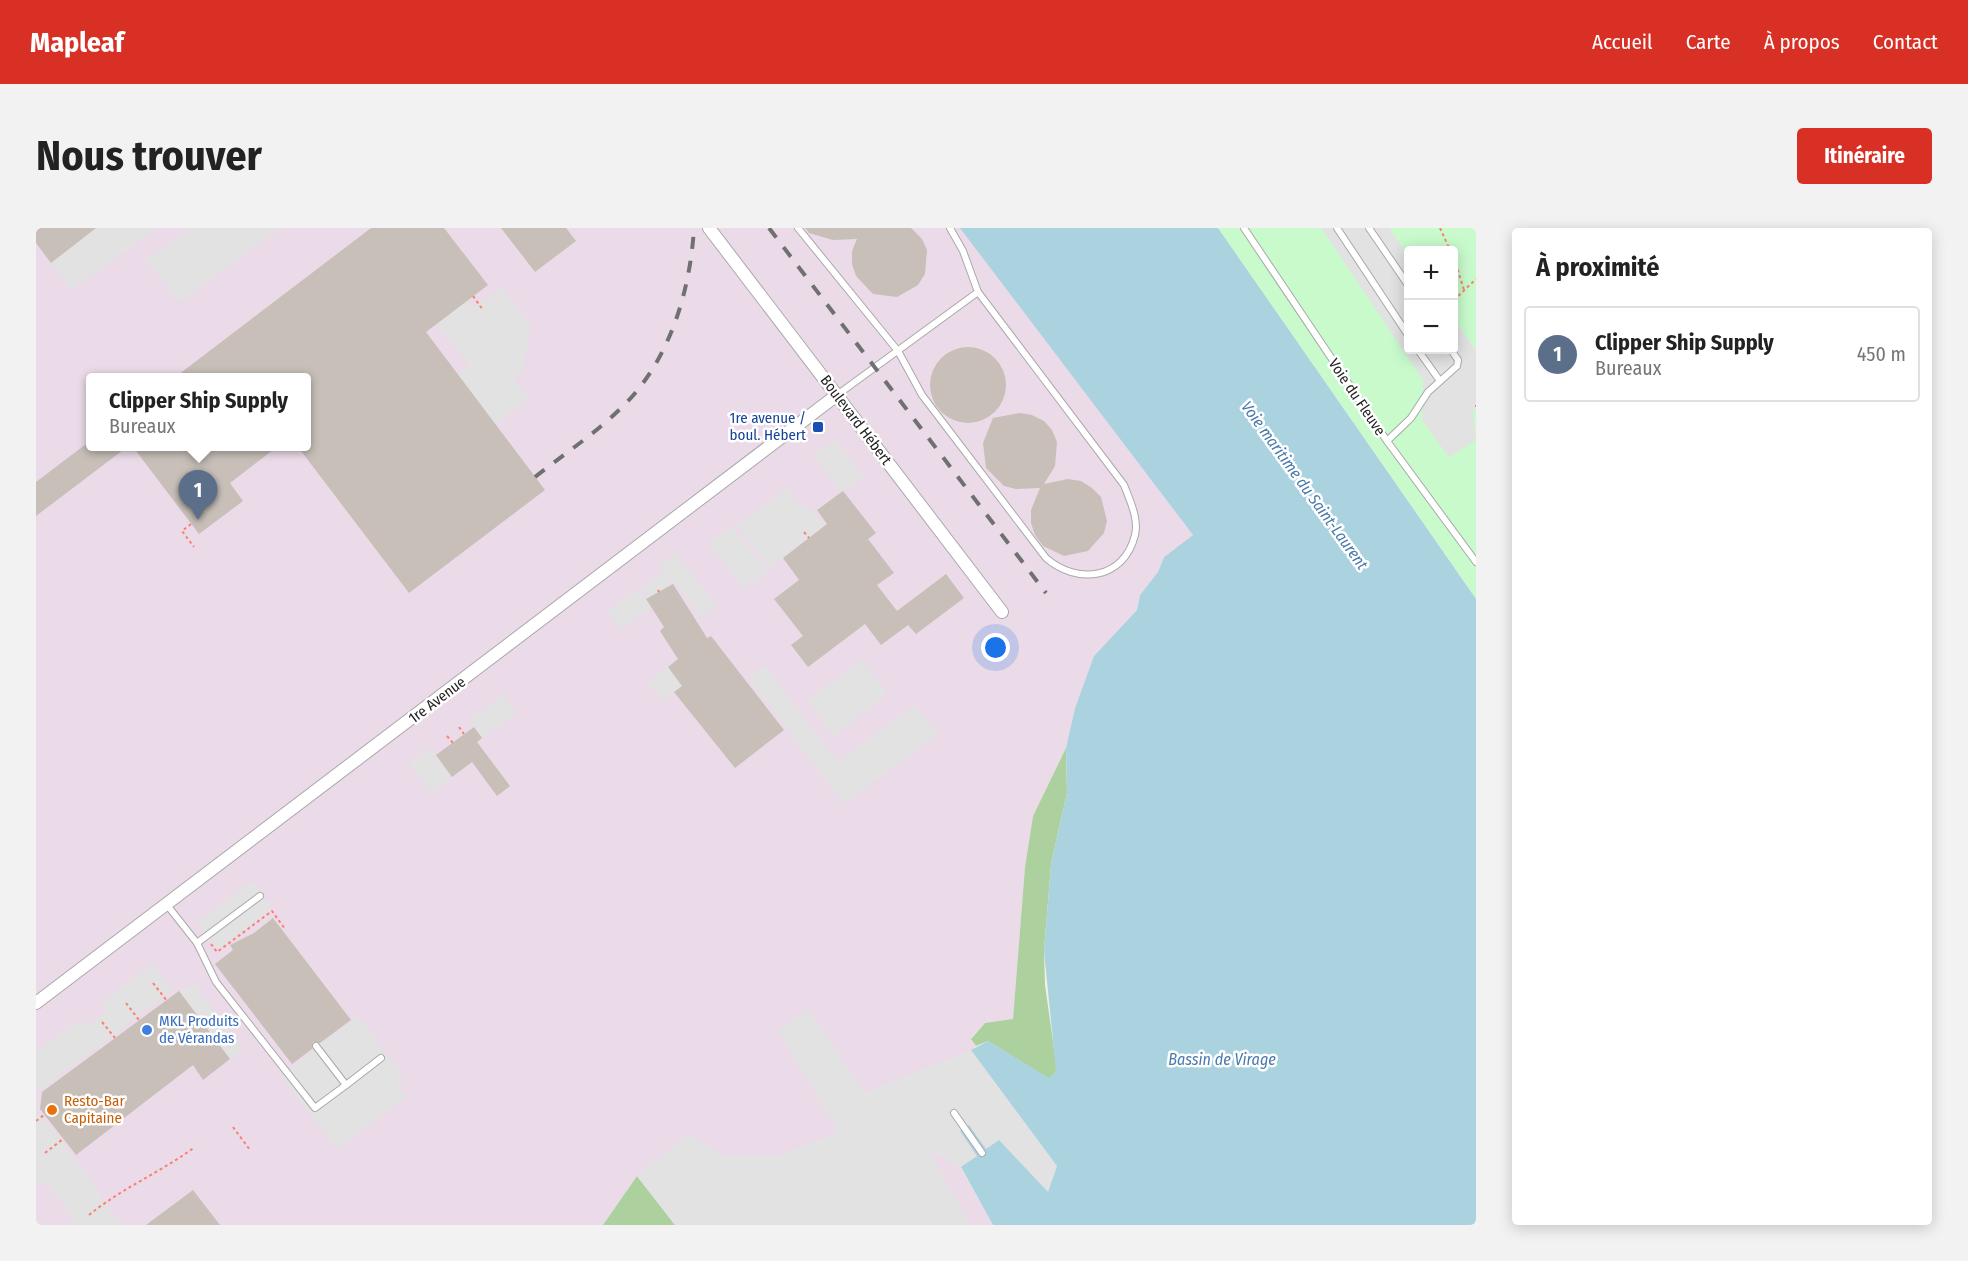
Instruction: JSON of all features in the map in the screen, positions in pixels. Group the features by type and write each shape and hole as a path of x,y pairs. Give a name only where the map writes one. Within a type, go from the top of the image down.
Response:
{"street":[{"name":"Boulevard Hébert","path":"709,228 1002,612"},
{"name":"1re Avenue","path":"36,1003 837,395"}],"lane":[{"path":"798,228 898,351 909,367 922,395 1046,558 1059,569 1074,575 1090,575 1118,563 1127,552 1135,534 1134,512 1124,485 978,292 963,251 950,228"},
{"name":"Voie du Fleuve","path":"1244,228 1387,441 1476,562"},
{"path":"1337,228 1404,329"},
{"path":"1370,228 1404,279"},
{"path":"837,395 978,292"},
{"path":"1421,354 1440,381"},
{"path":"1387,441 1411,418 1428,392 1457,366 1458,360 1454,354"},
{"path":"197,943 260,896"},
{"path":"167,905 197,943 216,982 315,1108 381,1058"},
{"path":"316,1046 346,1085"},
{"path":"954,1113 982,1153"}],"path":[{"path":"1440,228 1448,246"},
{"path":"1458,271 1464,290"},
{"path":"1458,296 1476,279"},
{"path":"473,296 483,310"},
{"path":"191,524 182,531 194,547"},
{"path":"804,532 809,538"},
{"path":"459,727 464,734"},
{"path":"447,736 453,743"},
{"path":"210,943 217,952 272,911 285,929"},
{"path":"153,983 167,1000"},
{"path":"126,1004 139,1020"},
{"path":"102,1022 115,1038"},
{"path":"36,1122 44,1115"},
{"path":"233,1127 250,1150"},
{"path":"45,1153 63,1139"},
{"path":"89,1215 107,1200 166,1167 195,1147"}],"shaded area":[{"path":"36,228 962,228 1193,535 1164,557 1158,572 1140,595 1137,610 1094,656 1075,708 1066,748 1033,816 1025,867 1013,1020 985,1023 971,1038 976,1046 971,1051 1057,1166 999,1140 961,1168 993,1225 675,1225 637,1176 603,1225 36,1225"},
{"path":"96,228 157,228 72,290 51,263"},
{"path":"200,228 280,228 180,302 146,260 183,233"},
{"path":"1321,228 1389,228 1404,249 1404,352"},
{"path":"502,287 531,325 522,372 514,378 529,398 495,424 457,374 469,365 437,323 467,300 473,308"},
{"path":"1458,325 1476,350 1476,405 1473,413 1476,440 1449,457 1422,420 1423,380 1406,354 1458,354"},
{"path":"835,439 864,477 841,493 813,456"},
{"path":"787,489 802,508 807,504 824,526 770,568 736,525"},
{"path":"732,526 768,571 744,589 708,543"},
{"path":"675,553 717,605 701,617 669,575 673,584 646,599 652,608 620,629 608,614 610,609 639,588 643,596 645,595 641,587 665,571 660,564"},
{"path":"862,660 887,693 834,737 807,700"},
{"path":"765,666 838,762 915,705 938,734 844,804 748,678"},
{"path":"668,667 682,686 662,701 647,683"},
{"path":"503,694 517,713 482,738 469,720"},
{"path":"430,748 452,777 431,792 409,764"},
{"path":"252,881 273,908 218,950 197,922"},
{"path":"152,964 172,990 41,1090 36,1084 36,1052 79,1020 85,1027 106,1011 101,1003"},
{"path":"195,985 243,1050 230,1059 179,991"},
{"path":"808,1009 864,1093 971,1050 1057,1166 1048,1193 999,1140 961,1167 930,1151 970,1225 675,1225 637,1176 688,1134 725,1156 781,1155 838,1132 778,1031"},
{"path":"358,1016 404,1077 396,1084 406,1097 337,1149 280,1076"},
{"path":"40,1113 100,1192 99,1194 120,1225 76,1225 52,1188 46,1183 36,1184 36,1116"}],"green space":[{"path":"1218,228 1476,228 1476,599"},
{"path":"1066,748 1067,793 1051,864 1044,951 1045,985 1056,1063 1056,1071 1049,1079 988,1041 976,1046 971,1039 985,1023 1013,1019 1025,867 1033,816"},
{"path":"637,1176 675,1225 603,1225"}],"water":[{"path":"960,228 1218,228 1476,599 1476,1225 993,1225 961,1167 977,1156 960,1131 969,1125 986,1149 999,1140 1048,1192 1057,1166 971,1050 988,1041 1049,1078 1056,1071 1044,951 1051,864 1067,793 1066,748 1075,708 1094,656 1137,610 1140,595 1158,572 1164,557 1193,535"}],"building":[{"path":"36,228 96,228 51,263 36,243"},
{"path":"371,228 444,228 488,285 426,332 545,490 409,593 301,451 311,451 311,373 181,373"},
{"path":"501,228 566,228 576,241 535,272"},
{"path":"805,228 911,228 922,239 927,250 925,274 918,285 897,297 873,294 856,276 852,264 852,251 857,239 833,240 809,233"},
{"path":"968,347 983,350 995,358 1003,370 1006,385 1003,400 995,412 983,420 968,423 953,420 941,412 933,400 930,385 933,370 941,358 953,350"},
{"path":"1020,413 1032,415 1044,421 1052,430 1057,442 1055,466 1044,484 1068,479 1081,481 1101,497 1107,521 1104,533 1088,551 1064,556 1043,546 1035,535 1031,523 1031,510 1040,488 1016,489 1004,486 986,468 983,443 993,418"},
{"path":"86,444 86,451 122,451 36,516 36,482"},
{"path":"136,451 272,451 230,483 243,501 199,534"},
{"path":"843,491 876,533 868,539 894,573 877,585 897,611 946,574 964,598 916,634 908,625 881,645 865,624 808,667 791,645 803,636 774,599 799,580 783,558 827,524 817,510"},
{"path":"673,584 707,638 711,636 784,730 735,768 674,692 682,686 668,667 678,659 660,631 664,627 646,599"},
{"path":"474,727 482,738 477,742 510,786 497,796 472,762 452,777 436,755"},
{"path":"273,918 351,1020 320,1043 313,1042 312,1049 292,1064 215,964 233,950 230,945 254,933"},
{"path":"179,991 230,1059 203,1080 193,1065 76,1155 40,1109 42,1092"},
{"path":"193,1190 220,1225 146,1225"}],"railway":[{"path":"535,477 618,411 650,372 663,350 681,303 692,253 694,228"},
{"path":"769,228 1046,593"}],"place":[{"name":"1re avenue / boul. Hébert","path":"818,427"},
{"name":"Clipper Ship Supply","path":"198,520"},
{"name":"MKL Produits de Vérandas","path":"147,1030"},
{"name":"Resto-Bar Capitaine","path":"52,1110"}],"water label":[{"name":"Voie maritime du Saint-Laurent","path":"1305,485"},
{"name":"Bassin de Virage","path":"1222,1059"}]}
